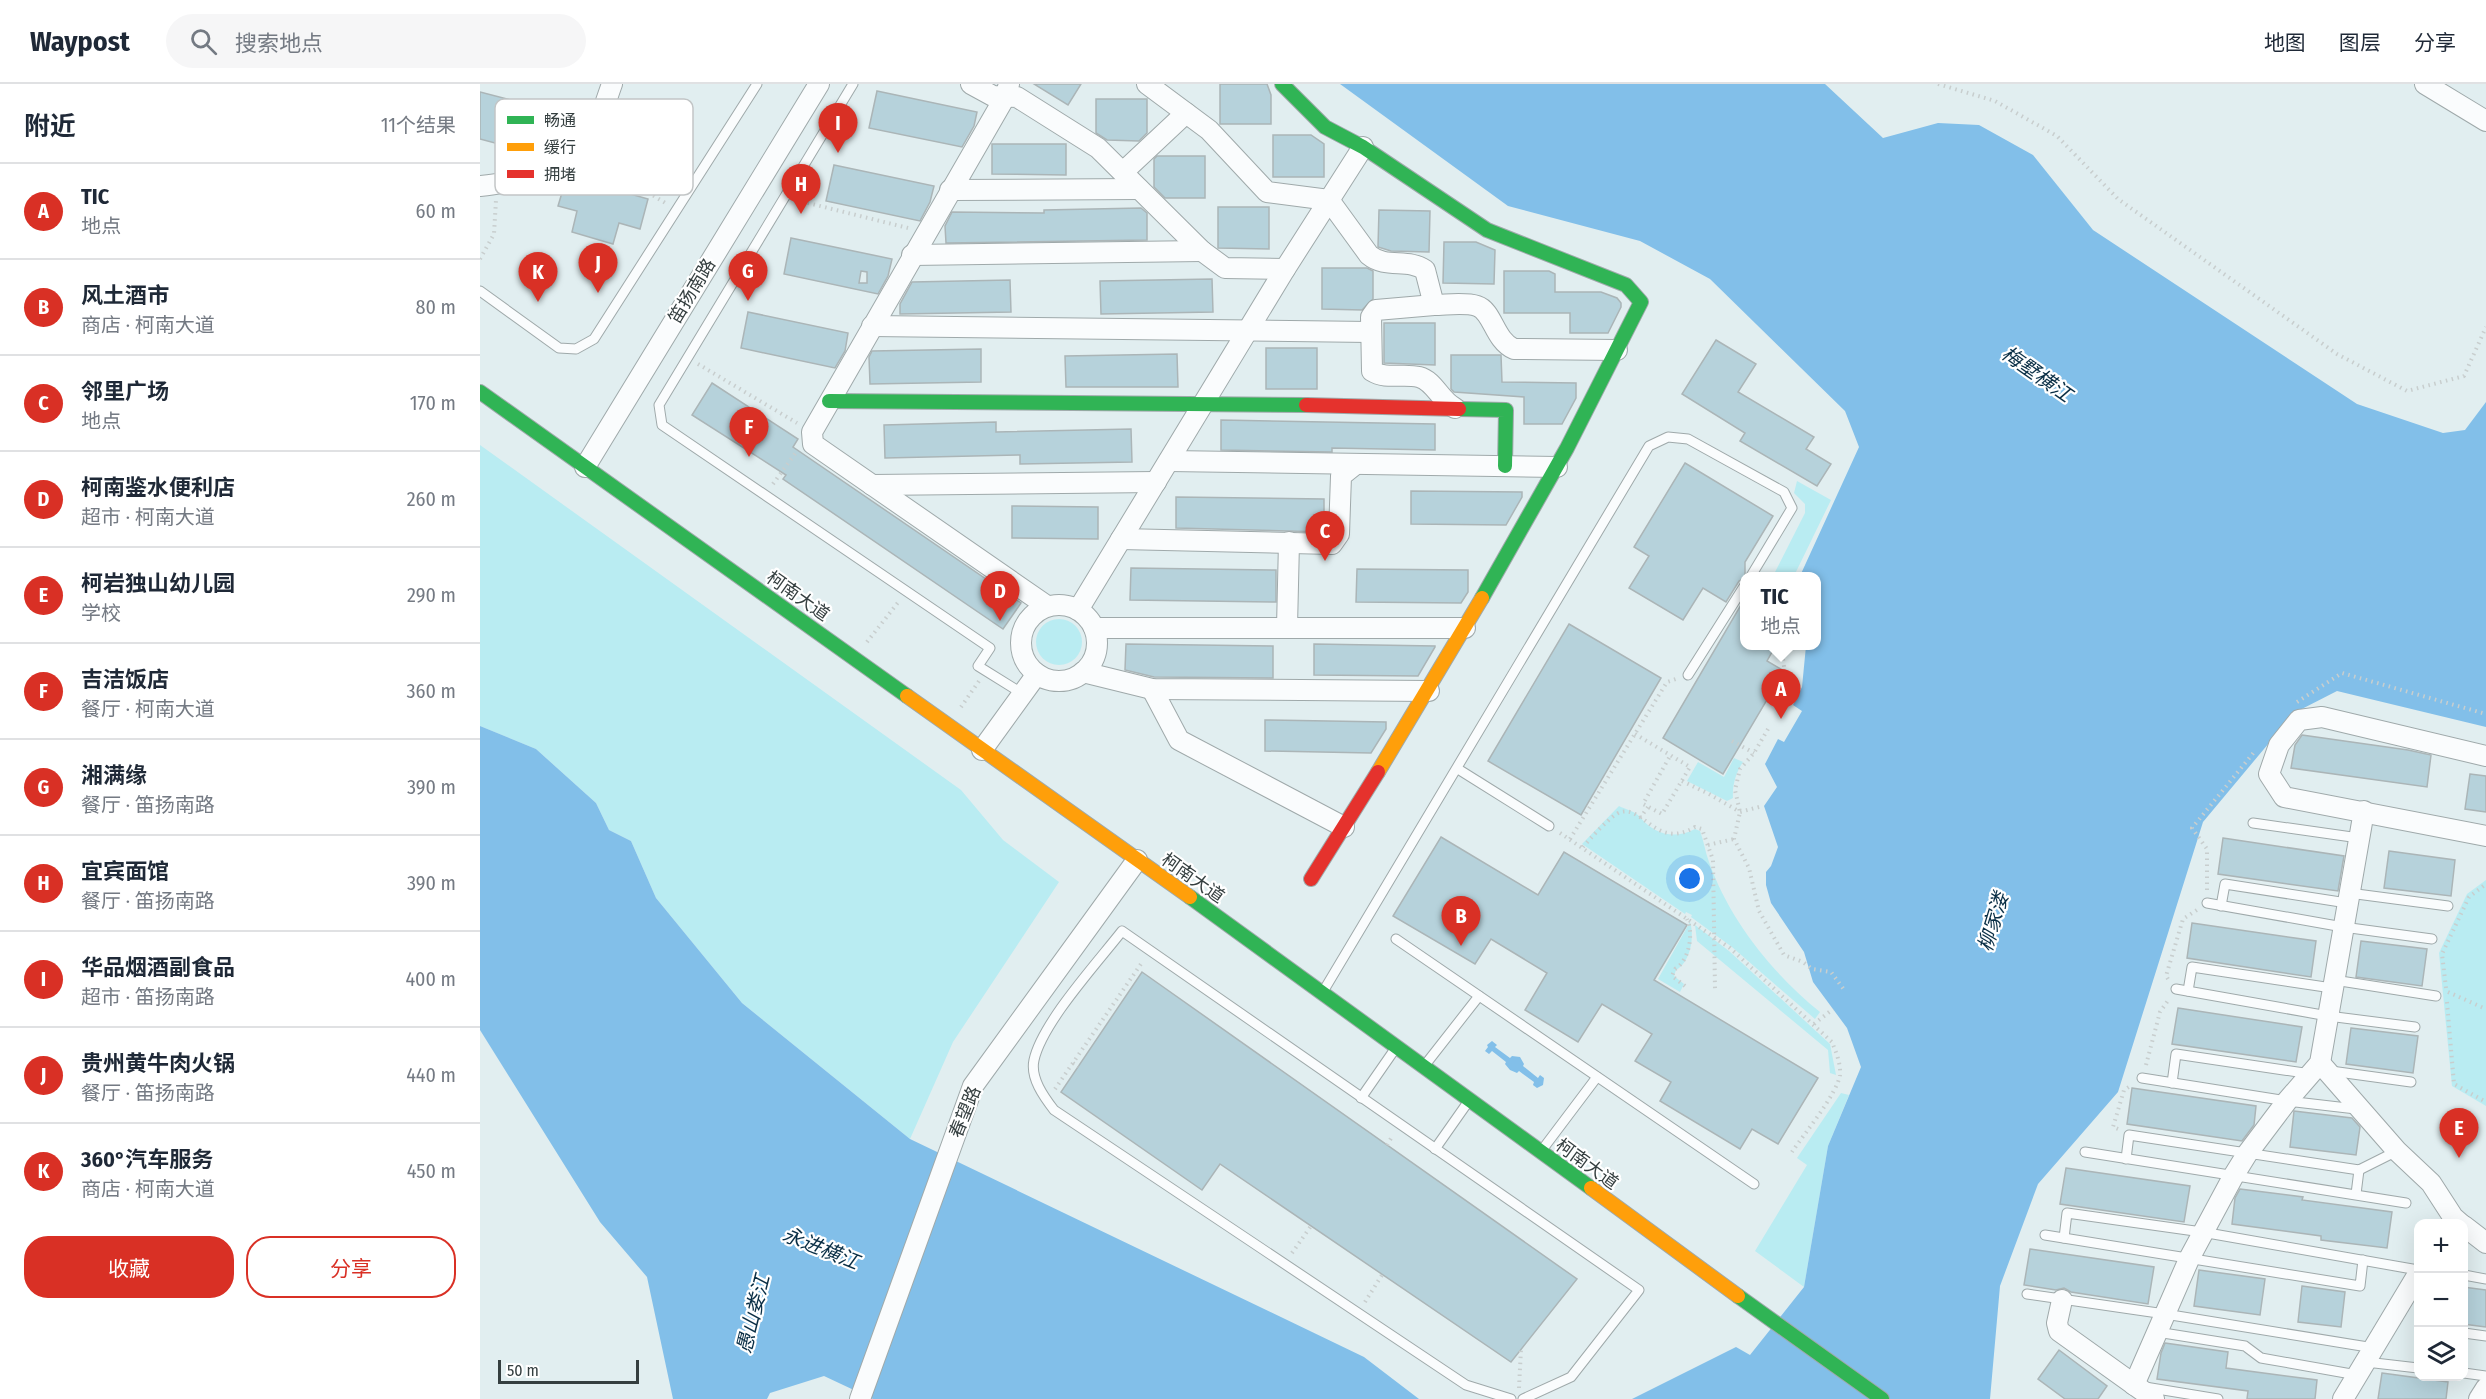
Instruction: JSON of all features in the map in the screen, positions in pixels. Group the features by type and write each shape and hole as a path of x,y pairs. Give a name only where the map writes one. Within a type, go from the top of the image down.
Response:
{"street":[{"name":"笛扬南路","path":"585,467 819,84"},
{"path":"971,84 993,96 1007,90"},
{"path":"1148,84 1209,130 1267,192 1329,200 1369,255 1378,262 1416,264 1425,270 1434,305"},
{"path":"1282,84 1325,127 1363,147 1487,230 1626,285 1641,302 1557,467 1429,691 1311,879"},
{"path":"2425,84 2486,121"},
{"path":"1007,90 1098,148 1202,251 1225,268 1285,270"},
{"path":"1007,90 829,401 812,438 872,485 1047,606"},
{"path":"1123,172 1186,113"},
{"path":"1078,610 1285,270 1363,147"},
{"path":"950,190 1139,189"},
{"path":"912,255 1202,251"},
{"path":"1455,408 1448,405 1429,382 1420,377 1379,376 1372,371 1370,332 1371,317 1376,310 1434,305 1478,306 1486,312 1504,344 1514,349 1617,350"},
{"path":"872,326 1370,332"},
{"name":"柯南大道","path":"480,392 1323,992 1882,1399"},
{"path":"829,401 1204,403 1506,410 1505,466"},
{"path":"1169,461 1557,467"},
{"path":"1121,539 1332,544 1339,534 1341,476 1356,464"},
{"path":"872,485 1156,482"},
{"path":"1287,627 1289,542"},
{"path":"1047,606 1068,606 1078,610 1088,617 1094,628 1097,640 1096,652 1091,663 1083,672 1072,678 1060,681 1037,674 1028,666 1023,655 1022,632 1036,612 1047,606"},
{"path":"1094,628 1465,628"},
{"path":"1083,672 1152,689 1429,691"},
{"path":"982,750 1037,674"},
{"path":"1152,689 1179,740 1344,827"},
{"path":"2486,756 2322,717 2299,720 2279,745 2269,774 2284,797 2486,836"},
{"path":"2134,1385 2190,1257 2234,1174 2287,1101 2320,1069 2364,811"},
{"name":"春望路","path":"860,1399 973,1086 1137,860"},
{"path":"2320,1069 2397,1151 2432,1183 2454,1219"},
{"path":"2468,1231 2486,1243"},
{"path":"2343,1399 2417,1273"},
{"path":"2062,1299 2057,1323 2059,1331 2154,1399"}],"lane":[{"path":"693,184 757,84"},
{"path":"853,84 659,405 662,425 908,590 990,648 978,666 1023,694"},
{"path":"480,291 559,348 576,349 594,339 686,195"},
{"path":"1323,992 1458,769 1648,446 1668,436 1688,439 1784,492 1792,508 1753,572"},
{"path":"1688,675 1740,593"},
{"path":"1458,769 1549,826"},
{"path":"2253,823 2359,838"},
{"path":"2221,906 2225,884 2348,898 2448,906"},
{"path":"2207,903 2343,927 2432,939"},
{"path":"1511,1399 1466,1385 1054,1110 1040,1093 1033,1062 1046,1030 1122,931 1639,1290 1571,1377 1523,1399"},
{"path":"1396,939 1754,1184"},
{"path":"2187,991 2192,967 2436,996"},
{"path":"2176,989 2328,1016 2415,1027"},
{"path":"1424,1066 1479,996"},
{"path":"1361,1098 1396,1047"},
{"path":"2172,1083 2176,1054 2320,1069 2411,1082"},
{"path":"1541,1152 1598,1077"},
{"path":"2142,1078 2360,1110"},
{"path":"1435,1149 1469,1100"},
{"path":"2126,1158 2129,1135 2358,1170 2397,1151"},
{"path":"2085,1152 2406,1203"},
{"path":"2355,1194 2358,1170"},
{"path":"2064,1238 2067,1213 2202,1232 2414,1271"},
{"path":"2045,1235 2360,1286 2363,1260"},
{"path":"2468,1276 2486,1279"},
{"path":"2027,1294 2165,1314 2366,1362"},
{"path":"2157,1332 2245,1346 2261,1358 2366,1362 2414,1368"},
{"path":"2468,1334 2486,1336"},
{"path":"2468,1377 2484,1390"},
{"path":"2134,1385 2218,1399"}],"path":[{"path":"1938,84 1995,101 2058,136 2118,199 2337,354 2407,391 2464,376 2486,327"},
{"path":"480,259 494,234 488,185"},
{"path":"785,194 800,202 925,232"},
{"path":"652,195 676,210"},
{"path":"687,357 812,438 802,444 765,494"},
{"path":"854,658 908,590"},
{"path":"1784,702 1788,690 1788,676 1783,659 1788,650"},
{"path":"949,726 986,670"},
{"path":"1570,839 1667,682 1688,675"},
{"path":"1768,729 1754,753 1740,769 1735,790 1740,812 1734,838 1749,868 1759,911 1784,955 1812,969 1831,972 1845,990"},
{"path":"1635,734 1690,767 1662,814 1642,804 1670,756"},
{"path":"1732,741 1754,753"},
{"path":"1682,781 1740,812 1763,807"},
{"path":"1640,818 1648,807"},
{"path":"1583,847 1607,824 1611,817 1622,811 1673,834 1679,835 1695,827 1702,829 1713,860 1715,989"},
{"path":"1549,826 1714,936 1832,1042 1838,1058 1840,1075 1835,1089 1792,1152"},
{"path":"1708,845 1734,838"},
{"path":"2486,884 2469,897 2442,954 2454,1084 2486,1102"},
{"path":"1685,986 1672,976 1686,957 1691,937 1686,917"},
{"path":"1047,1101 1127,990 1150,951"},
{"path":"2446,992 2486,1009"},
{"path":"1814,1024 1833,1009"},
{"path":"1073,1063 1078,1066"},
{"path":"1285,1264 1311,1226"},
{"path":"1358,1313 1383,1275"},
{"path":"1519,1399 1521,1349"}],"shaded area":[{"path":"480,445 961,790 1003,840 1059,882 953,1042 910,1139 742,1003 656,898 631,841 609,830 596,803 536,749 480,726"},
{"path":"1797,481 1831,500 1796,572 1775,572 1805,513 1805,504 1794,493"},
{"path":"1059,619 1075,626 1082,642 1075,658 1059,665 1043,658 1036,642 1043,626"},
{"path":"1734,758 1743,762 1735,779 1733,798 1727,801 1687,781 1698,762 1724,777"},
{"path":"1619,806 1636,814 1652,828 1665,834 1680,834 1695,829 1700,831 1708,858 1728,905 1769,963 1820,1012 1815,1019 1732,947 1691,917 1692,915 1686,912 1685,914 1582,844"},
{"path":"2486,880 2486,1106 2452,1086 2439,953 2467,894"},
{"path":"1690,922 1692,935 1688,956 1681,967 1676,970 1674,976 1684,984 1680,992 1658,979"},
{"path":"1695,925 1729,951 1830,1044 1836,1075 1830,1073 1828,1050 1697,941"},
{"path":"1841,1093 1849,1095 1828,1146 1804,1287 1755,1251 1807,1165 1797,1158"}],"water":[{"path":"1340,84 1825,84 1883,138 1938,123 1979,125 2033,155 2093,230 2357,404 2443,433 2465,430 2486,402 2486,727 2337,691 2294,713 2203,822 2118,1092 2038,1184 2000,1286 1990,1399 1632,1399 1736,1347 1750,1355 1804,1287 1828,1146 1861,1067 1847,1028 1813,982 1804,952 1771,903 1766,885 1766,872 1771,866 1778,847 1764,806 1777,787 1765,764 1778,739 1784,742 1802,711 1793,705 1802,687 1806,650 1821,650 1821,572 1802,572 1859,447 1845,411 1710,279 1640,241 1508,206"},
{"path":"480,726 536,749 596,803 609,830 631,841 656,898 742,1003 910,1139 1364,1357 1419,1399 873,1399 824,1376 770,1393 767,1399 673,1399 647,1277 600,1222 480,1030"},
{"path":"1492,1041 1497,1045 1495,1047 1510,1058 1520,1057 1523,1066 1538,1078 1540,1075 1544,1078 1543,1085 1537,1088 1533,1085 1534,1082 1519,1071 1517,1073 1510,1070 1506,1062 1492,1051 1489,1054 1485,1051 1487,1045"}],"building":[{"path":"1034,84 1081,84 1068,105"},
{"path":"1220,84 1267,84 1271,95 1271,124 1220,124"},
{"path":"877,91 977,112 974,126 962,147 869,128"},
{"path":"480,92 507,99 495,99 495,143 480,139"},
{"path":"1096,99 1147,99 1147,133 1139,141 1107,140 1096,133"},
{"path":"1273,135 1311,135 1324,144 1324,177 1273,177"},
{"path":"992,144 1066,144 1066,175 992,174"},
{"path":"1157,156 1205,156 1205,198 1165,198 1154,187 1154,159"},
{"path":"834,165 934,186 930,202 920,221 826,201"},
{"path":"561,195 634,195 648,199 640,229 619,223 613,244 572,232 577,211 558,206"},
{"path":"1218,207 1269,207 1269,249 1218,248"},
{"path":"1141,208 1147,213 1147,240 946,243 945,226 952,212 1044,213 1044,210"},
{"path":"1379,210 1430,211 1429,252 1391,251 1378,247"},
{"path":"791,238 892,259 888,276 878,294 784,274","holes":["861,271 867,272 867,283 859,283"]},
{"path":"1444,242 1476,242 1495,250 1494,284 1443,283"},
{"path":"1322,268 1367,268 1373,271 1373,299 1362,310 1322,309"},
{"path":"1504,271 1549,271 1555,274 1555,292 1601,292 1617,298 1621,307 1608,333 1570,333 1570,313 1504,313"},
{"path":"1212,279 1213,312 1101,314 1100,281"},
{"path":"1010,280 1011,312 900,314 900,304 912,282"},
{"path":"748,312 848,333 845,351 835,368 741,348"},
{"path":"1384,323 1435,323 1435,365 1384,363"},
{"path":"1716,340 1756,364 1738,392 1814,437 1806,449 1831,464 1817,486 1740,441 1745,433 1682,394"},
{"path":"1266,348 1317,348 1317,389 1266,389"},
{"path":"981,349 981,382 870,384 869,357 872,351"},
{"path":"1177,354 1178,387 1066,387 1065,356"},
{"path":"1451,355 1501,355 1502,382 1576,383 1576,398 1562,424 1524,424 1524,397 1454,392 1451,389"},
{"path":"712,383 798,439 793,447 1021,603 1003,629 783,479 786,475 692,415"},
{"path":"1221,420 1435,424 1435,450 1332,448 1332,452 1221,450"},
{"path":"996,422 996,432 1131,429 1132,462 1020,464 1020,455 885,458 884,425"},
{"path":"1685,463 1773,516 1745,562 1745,572 1740,572 1740,580 1726,602 1703,588 1683,620 1629,588 1649,556 1634,547"},
{"path":"1411,491 1522,492 1522,497 1506,525 1411,524"},
{"path":"1176,497 1324,499 1324,532 1176,528"},
{"path":"1012,506 1098,507 1098,539 1012,538"},
{"path":"1131,568 1276,570 1276,602 1130,600"},
{"path":"1357,569 1468,570 1468,592 1461,603 1356,602"},
{"path":"1740,607 1740,650 1773,650 1767,661 1784,671 1723,774 1663,738"},
{"path":"1569,624 1661,678 1581,815 1488,761"},
{"path":"1126,644 1273,646 1273,678 1154,677 1125,670"},
{"path":"1314,644 1435,647 1418,676 1314,675"},
{"path":"1265,720 1386,722 1386,729 1371,753 1265,751"},
{"path":"2302,735 2431,755 2427,787 2291,768 2295,745"},
{"path":"2470,774 2486,776 2486,812 2465,809"},
{"path":"1441,837 1538,895 1564,852 1687,925 1654,980 1818,1078 1778,1144 1752,1129 1740,1149 1660,1101 1671,1082 1635,1061 1652,1034 1602,1004 1578,1042 1525,1010 1547,973 1491,939 1475,964 1393,916"},
{"path":"2223,838 2344,856 2338,891 2218,874"},
{"path":"2389,851 2455,860 2451,896 2384,888"},
{"path":"2192,923 2316,941 2311,977 2187,958"},
{"path":"2361,941 2427,949 2422,986 2356,977"},
{"path":"1142,972 1577,1279 1511,1362 1220,1164 1202,1190 1061,1092"},
{"path":"2178,1008 2302,1027 2296,1062 2172,1044"},
{"path":"2351,1028 2418,1036 2413,1073 2346,1064"},
{"path":"2132,1088 2256,1106 2254,1125 2242,1141 2127,1124"},
{"path":"2294,1111 2352,1118 2360,1127 2356,1155 2290,1147"},
{"path":"2066,1168 2190,1186 2184,1222 2060,1204"},
{"path":"2240,1189 2392,1212 2387,1248 2321,1240 2321,1236 2232,1224 2235,1198"},
{"path":"2030,1249 2154,1267 2148,1304 2071,1292 2064,1288 2056,1290 2024,1285"},
{"path":"2199,1270 2265,1279 2260,1315 2194,1306"},
{"path":"2302,1286 2345,1292 2341,1327 2298,1322"},
{"path":"2468,1288 2486,1290 2486,1327 2468,1325"},
{"path":"2165,1343 2228,1352 2226,1368 2317,1380 2315,1399 2247,1399 2248,1391 2157,1379"},
{"path":"2059,1350 2107,1386 2098,1399 2065,1399 2038,1379"},
{"path":"2382,1373 2414,1377 2414,1381 2448,1382 2446,1399 2378,1399"}],"traffic: fast":[{"path":"1282,84 1325,127 1363,147 1487,230 1626,285 1641,302 1567,448 1482,598"},
{"path":"480,392 907,696"},
{"path":"829,401 1306,405"},
{"path":"1459,409 1506,410 1505,466"},
{"path":"1190,897 1591,1188"},
{"path":"1738,1296 1882,1399"}],"traffic: slow":[{"path":"1378,772 1482,598"},
{"path":"907,696 1190,897"},
{"path":"1591,1188 1738,1296"}],"traffic: jam":[{"path":"1306,405 1459,409"},
{"path":"1311,879 1378,772"}],"place":[{"name":"华品烟酒副食品","path":"838,153"},
{"name":"宜宾面馆","path":"801,214"},
{"name":"贵州黄牛肉火锅","path":"598,293"},
{"name":"湘满缘","path":"748,301"},
{"name":"360°汽车服务","path":"538,302"},
{"name":"吉洁饭店","path":"749,457"},
{"name":"邻里广场","path":"1325,561"},
{"name":"柯南鉴水便利店","path":"1000,621"},
{"name":"TIC","path":"1781,719"},
{"name":"风土酒市","path":"1461,946"},
{"name":"柯岩独山幼儿园","path":"2459,1158"}],"water label":[{"name":"梅墅横江","path":"2037,374"},
{"name":"柳家溇","path":"1993,922"},
{"name":"永进横江","path":"821,1248"},
{"name":"愚山娄江","path":"753,1314"}]}
